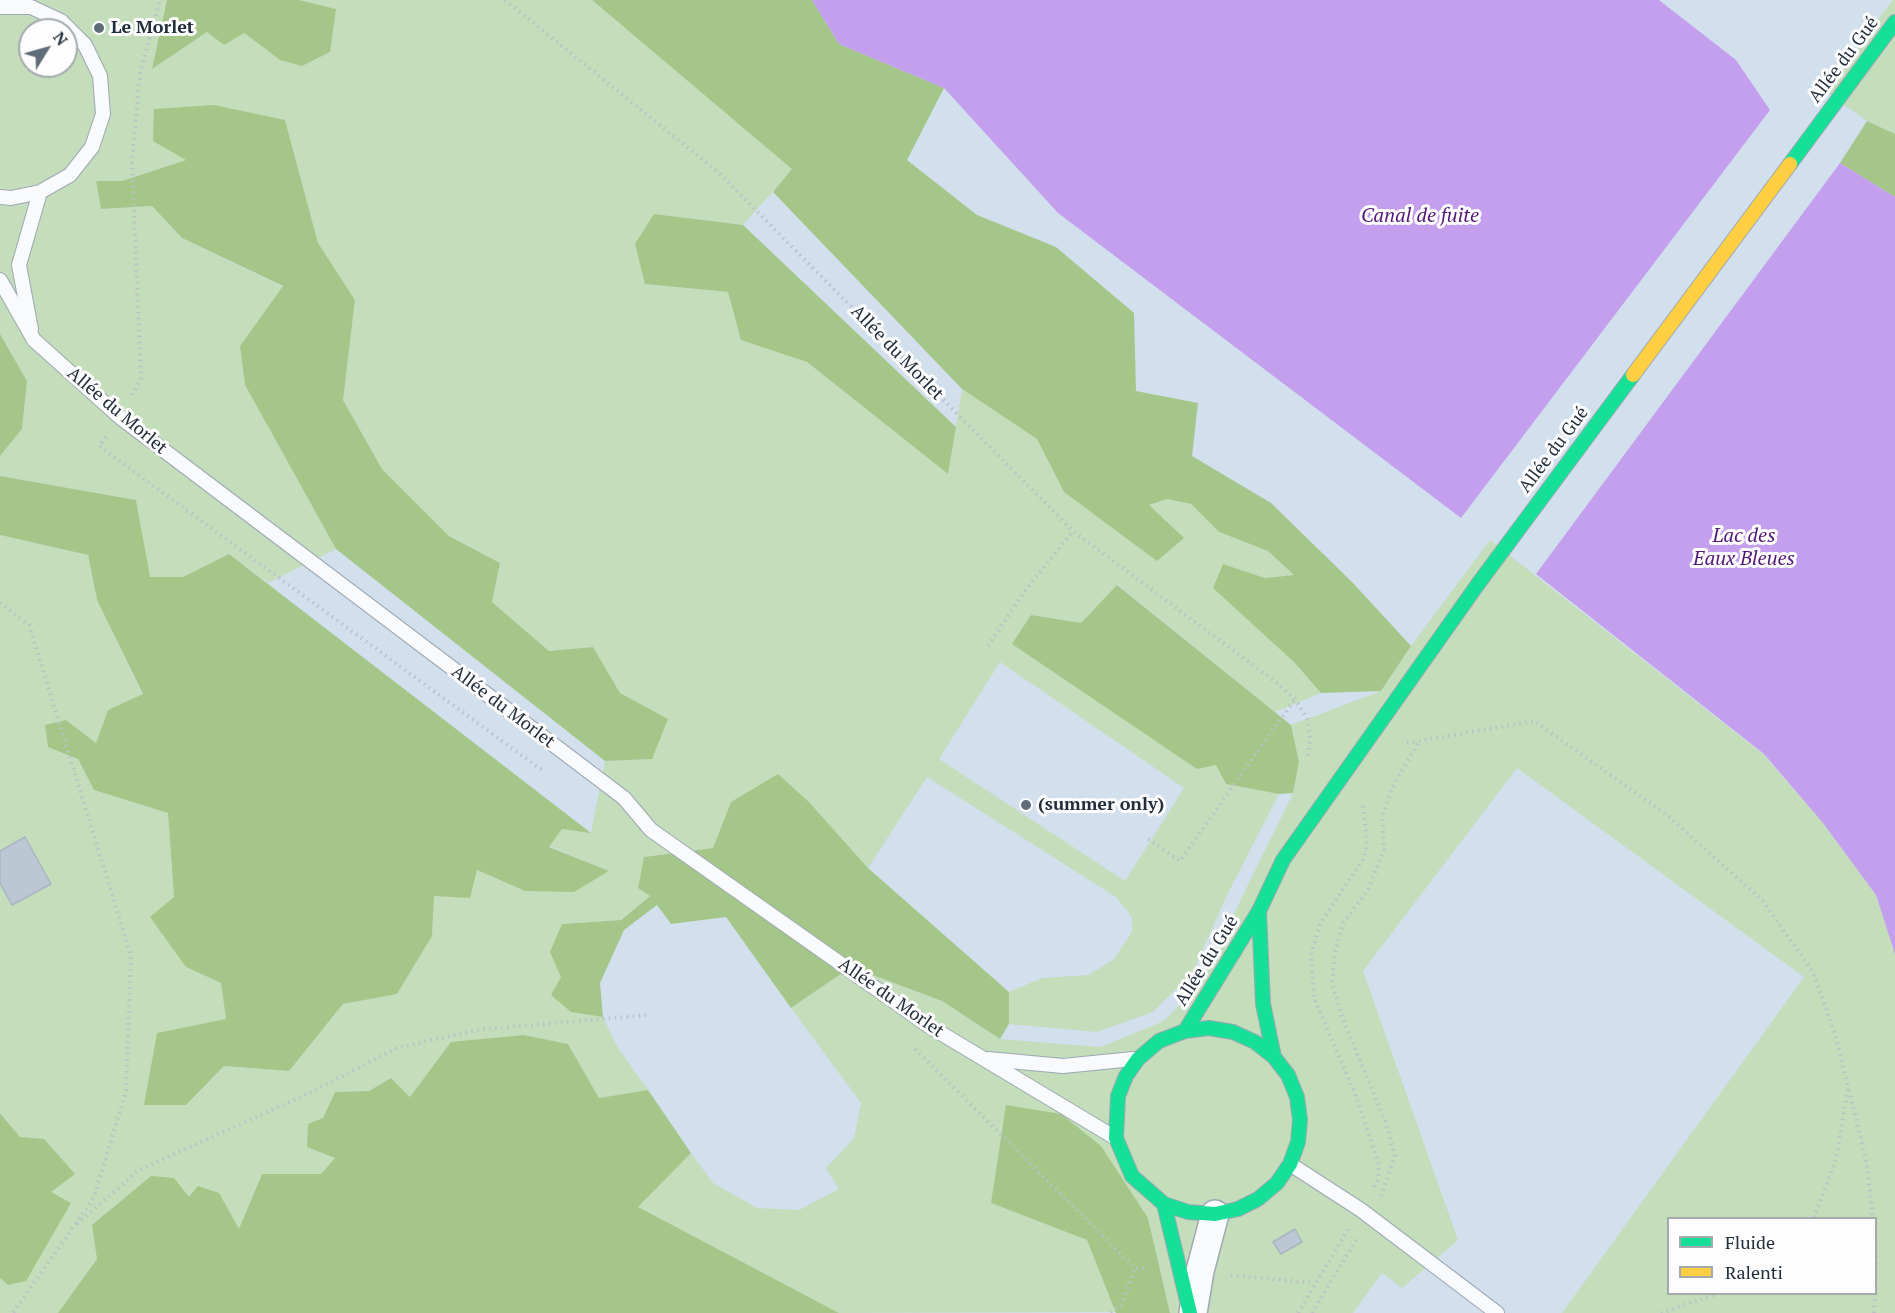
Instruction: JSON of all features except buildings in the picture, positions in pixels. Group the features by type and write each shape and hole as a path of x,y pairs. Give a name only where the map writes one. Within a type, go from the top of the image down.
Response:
{"street":[{"name":"Allée du Gué","path":"1185,1031 1259,911 1282,860 1478,584 1895,22"},
{"name":"Allée du Gué","path":"1259,911 1263,1004 1274,1057"},
{"path":"1209,1028 1233,1032 1255,1042 1274,1057 1288,1075 1297,1096 1299,1131 1290,1164 1277,1184 1258,1199 1238,1209 1215,1214 1188,1212 1164,1204 1132,1176 1116,1138 1114,1116 1118,1096 1126,1076 1138,1059 1159,1041 1185,1031 1209,1028"},
{"path":"1164,1204 1191,1313"},
{"path":"1191,1313 1215,1214"}],"lane":[{"path":"0,7 31,8 61,21 86,45 100,76 102,114 92,147 70,175 40,192 11,198 0,197"},
{"path":"34,340 19,265 40,192"},
{"name":"Allée du Morlet","path":"0,280 34,340 121,418 624,798 651,830 929,1026 1116,1138"},
{"name":"Allée du Morlet","path":"982,1059 1063,1066 1138,1059"},
{"path":"1290,1164 1365,1213 1439,1272 1497,1313"}],"path":[{"name":"Allée du Morlet","path":"505,0 718,172 1073,531 1277,683 1294,699 1180,861 1148,839"},
{"path":"988,646 1024,592 1073,531"},
{"path":"0,603 29,625 131,956 126,1090 94,1197 13,1313"},
{"path":"1397,745 1534,721 1667,815 1763,901 1813,972 1835,1034 1867,1165 1873,1217"},
{"path":"1298,1313 1338,1244 1384,1191 1395,1155 1386,1123 1332,983 1335,952 1343,924 1368,890 1384,850 1382,817 1392,788 1420,740"},
{"path":"1312,1313 1365,1213 1378,1180 1379,1164 1355,1094 1314,998 1311,954 1320,924 1364,858 1367,840 1363,806"},
{"path":"73,1227 139,1170 315,1091 397,1048 476,1030 647,1015"},
{"path":"1814,1217 1836,1159 1848,1087"},
{"path":"1111,1313 1122,1303 1135,1269"},
{"path":"1661,1313 1710,1295"},
{"path":"1874,1313 1875,1295"}],"green space":[{"path":"0,0 167,0 153,68 207,32 244,33 280,60 336,9 299,0 592,0 793,169 743,225 654,214 645,284 728,292 741,339 807,362 948,474 962,389 1037,439 1064,492 1149,505 1167,499 1191,504 1219,532 1268,551 1295,575 1265,578 1223,564 1294,662 1321,693 1275,712 1118,585 1081,623 1031,615 1216,764 1226,784 1279,794 1227,895 1193,972 1153,1012 1097,1032 1009,1024 1009,992 1042,978 1088,975 1113,960 1132,932 1132,917 1116,897 927,777 868,868 809,802 778,775 731,802 713,848 644,857 650,896 620,920 562,924 561,977 571,1012 603,1017 618,1048 648,1090 599,1098 568,1044 524,1035 410,1097 391,1078 369,1091 335,1092 323,1118 308,1125 307,1147 335,1158 321,1174 262,1174 239,1230 189,1198 97,1259 58,1313 0,1313 0,1278 8,1285 71,1204 51,1193 20,1137 0,1112 0,535 88,555 97,600 143,695 108,710 96,743 66,720 78,759 94,790 168,813 174,897 186,967 221,983 226,1018 186,1105 224,1066 289,1071 343,1004 397,994 432,936 434,896 477,870 525,891 608,871 549,846 562,829 591,832 605,761 652,759 620,693 593,647 549,651 492,602 500,563 449,536 382,469 343,400 355,300 318,243 285,120 186,160 122,181 96,181 101,209 152,206 182,238 283,287 240,346 245,385 336,549 268,583 229,554 183,577 149,577 136,500 0,476 0,456 22,429 27,381 0,334","holes":["1000,662 1184,788 1125,881 939,759"]},
{"path":"167,0 299,0 336,9 330,52 302,66 280,60 244,33 224,45 207,32 152,69"},
{"path":"592,0 812,0 839,44 944,88 907,160 977,215 1056,247 1134,313 1136,391 1198,403 1192,456 1271,503 1353,583 1411,646 1381,691 1321,693 1294,662 1213,588 1223,564 1265,578 1294,575 1268,551 1219,532 1191,504 1167,499 1149,505 1184,538 1157,561 1064,492 1037,439 962,389 773,192 792,169"},
{"path":"1895,0 1895,134 1867,121 1823,90"},
{"path":"214,105 285,120 318,243 355,300 343,400 382,469 449,536 500,563 492,602 549,651 593,647 620,693 668,719 652,759 605,761 336,549 245,385 240,346 283,286 182,238 152,206 101,209 96,181 122,181 186,160 153,141 154,109"},
{"path":"1867,121 1895,134 1895,197 1840,163"},
{"path":"654,214 743,225 956,427 948,474 807,362 741,340 728,292 645,284 635,244"},
{"path":"0,334 27,381 22,429 0,456"},
{"path":"0,476 136,500 150,577 183,577 229,554 591,833 562,829 549,847 609,871 574,892 525,891 477,870 470,898 434,896 432,936 397,994 343,1004 289,1071 224,1066 186,1105 144,1105 157,1033 226,1019 221,983 186,967 150,917 174,897 168,813 94,790 78,759 48,747 45,725 66,720 96,743 108,710 143,694 97,600 88,555 0,535"},
{"path":"1490,540 1763,754 1823,823 1876,895 1895,954 1895,1313 1562,1313 1804,977 1517,768 1363,971 1458,1240 1402,1288 1382,1273 1353,1313 1170,1313 1148,1218 991,1203 1087,1240 1117,1312 839,1313 637,1207 691,1153 713,1183 757,1208 799,1210 839,1189 826,1168 854,1138 861,1103 791,1008 851,967 942,1001 1000,1039 1100,1047 1164,1021 1200,983 1293,793 1299,762 1291,725 1381,691 1411,646"},
{"path":"1117,585 1291,725 1299,762 1293,793 1279,794 1226,784 1216,765 1197,769 1012,644 1031,615 1081,623"},
{"path":"778,774 809,802 868,868 1009,992 1009,1024 1000,1039 942,1001 851,967 791,1008 726,917 671,924 657,905 624,930 600,983 603,1017 571,1012 551,995 561,977 550,952 562,924 621,920 650,896 638,888 644,857 713,848 731,802"},
{"path":"524,1035 568,1044 599,1098 648,1090 691,1153 638,1207 839,1313 58,1313 97,1259 92,1225 151,1176 174,1178 189,1197 198,1186 219,1193 239,1229 262,1174 321,1174 335,1158 307,1147 308,1124 323,1118 335,1092 369,1091 391,1078 410,1097 451,1042"},
{"path":"1006,1105 1061,1114 1101,1146 1148,1218 1170,1313 1116,1313 1087,1240 991,1203"},
{"path":"0,1113 20,1137 44,1139 75,1174 51,1192 71,1203 26,1281 8,1285 0,1278"}],"water":[{"name":"Canal de fuite","path":"812,0 1659,0 1736,60 1770,110 1461,518 1058,213 944,88 839,44"},
{"name":"Lac des Eaux Bleues","path":"1840,163 1895,197 1895,954 1876,895 1823,823 1764,754 1536,574"}],"traffic: fast":[{"path":"1790,164 1895,22"},
{"path":"1185,1031 1259,911 1283,860 1478,584 1633,375"},
{"path":"1259,911 1263,1004 1274,1057 1288,1075 1297,1097 1300,1120 1298,1142 1290,1164 1277,1183 1258,1199 1238,1209 1215,1214 1188,1212 1164,1204 1132,1176 1116,1138 1118,1096 1126,1076 1138,1059 1159,1041 1185,1031 1209,1028 1233,1032 1255,1042 1274,1057"},
{"path":"1164,1204 1190,1313"}],"traffic: slow":[{"path":"1633,375 1790,164"}],"place":[{"name":"Le Morlet","path":"99,28"},
{"name":"(summer only)","path":"1026,805"}]}
